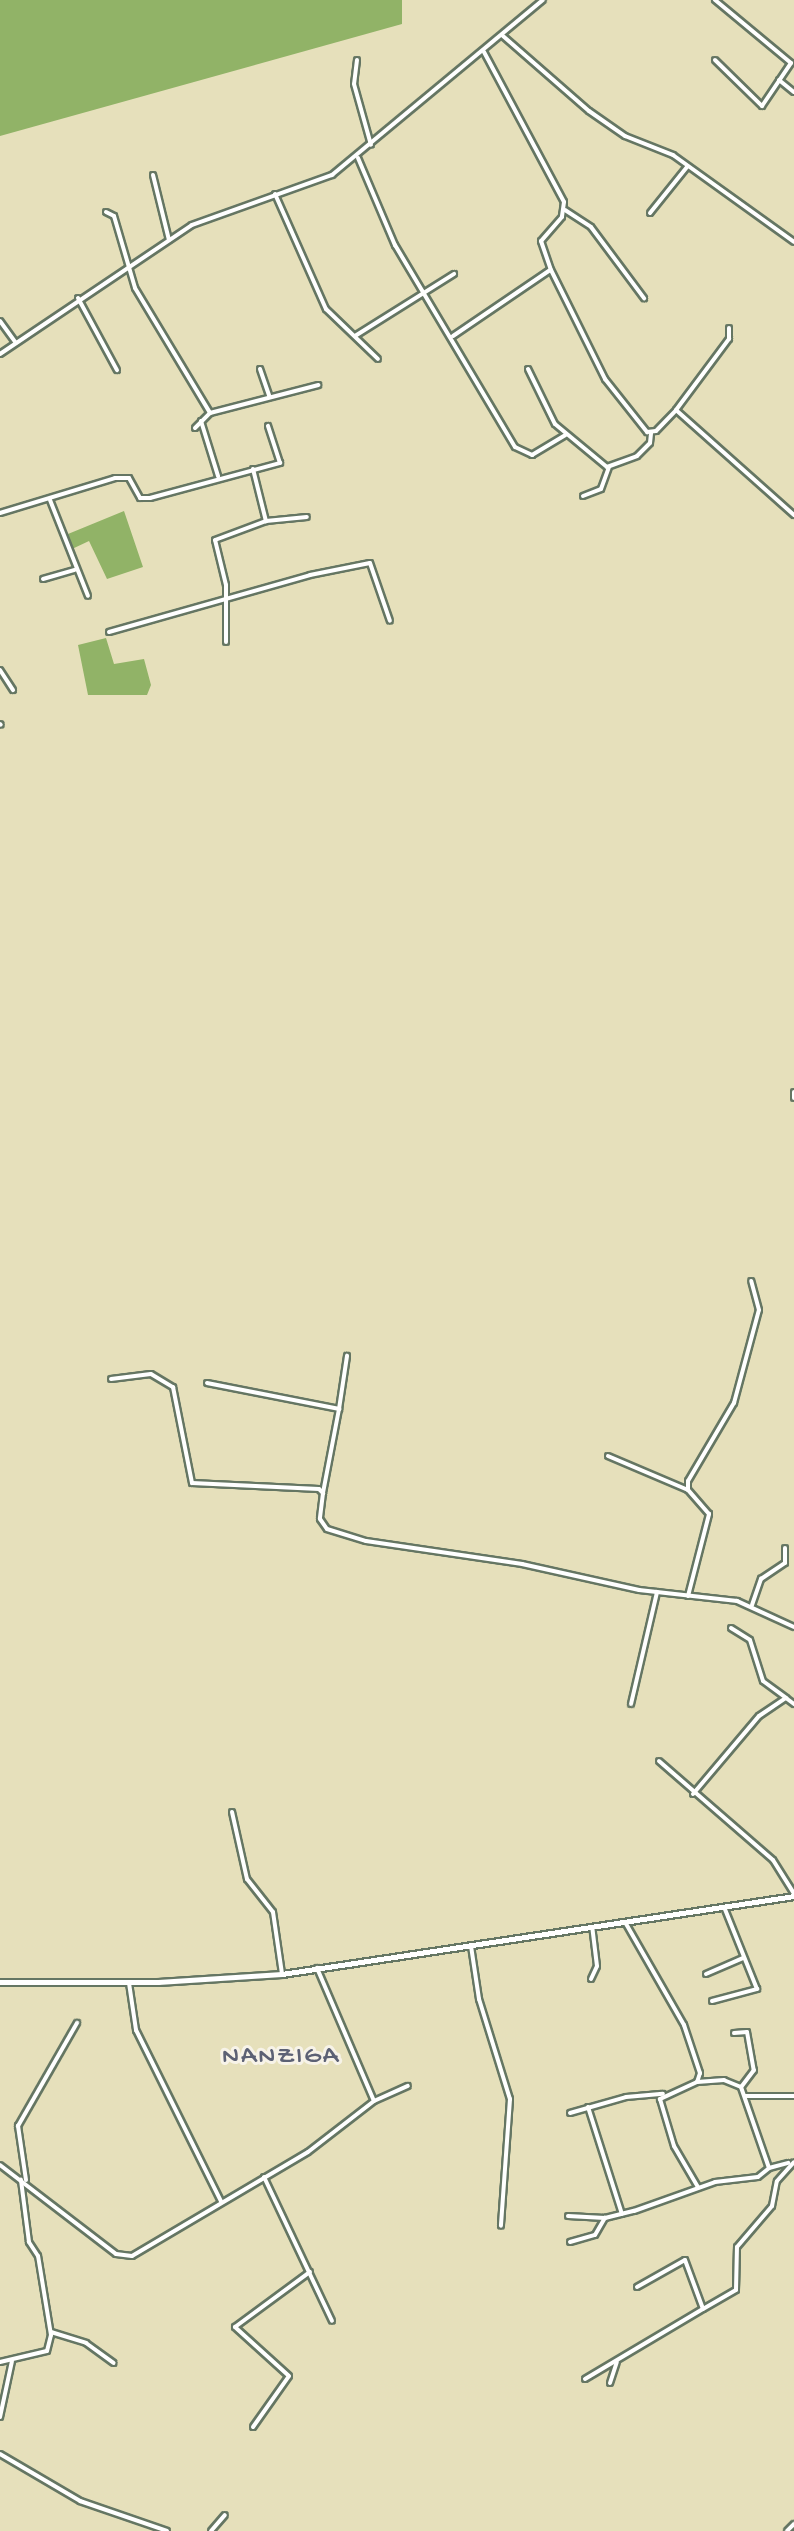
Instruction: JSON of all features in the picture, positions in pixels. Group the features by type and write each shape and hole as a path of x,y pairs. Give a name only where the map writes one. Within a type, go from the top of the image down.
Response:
{"street":[{"path":"0,354 78,298 169,240 232,206 316,184 358,158 543,0"},
{"path":"715,0 788,57 791,63 762,106 715,60"},
{"path":"503,36 625,136 687,167 792,240 794,232"},
{"path":"484,52 517,108 565,210 591,227 644,298"},
{"path":"357,60 354,84 371,145"},
{"path":"779,80 794,92"},
{"path":"358,158 395,245 453,336 484,398 522,454 532,455 565,435"},
{"path":"650,213 687,167"},
{"path":"153,175 169,240"},
{"path":"275,194 326,309 378,359"},
{"path":"565,210 541,241 551,270 605,379 651,433"},
{"path":"106,212 114,216 135,288 210,413"},
{"path":"453,336 551,270"},
{"path":"355,336 426,295 454,274"},
{"path":"78,298 117,370"},
{"path":"0,321 16,343"},
{"path":"583,496 601,489 609,467 637,456 650,443 651,433 676,410 729,339 729,328"},
{"path":"260,369 269,395"},
{"path":"528,369 540,400 565,435 585,445 609,467"},
{"path":"195,428 210,413 269,395 279,399 318,385"},
{"path":"676,410 794,515"},
{"path":"201,421 218,476"},
{"path":"0,513 115,478 129,478 140,498 218,476 280,463 268,426"},
{"path":"253,469 266,521"},
{"path":"50,500 88,596"},
{"path":"226,642 228,601 215,540 266,521 307,517"},
{"path":"109,632 228,601 310,575 370,563 390,621"},
{"path":"43,579 76,569"},
{"path":"0,670 2,678 13,690"},
{"path":"688,1490 734,1403 759,1310 751,1281"},
{"path":"347,1356 323,1493 320,1519 327,1529 366,1541 522,1564 657,1592 751,1606 794,1627"},
{"path":"111,1379 151,1374 173,1387 192,1483 323,1493"},
{"path":"207,1383 339,1409"},
{"path":"608,1456 688,1490 709,1514 688,1596"},
{"path":"751,1606 761,1579 785,1563 785,1548"},
{"path":"631,1704 657,1592"},
{"path":"731,1628 750,1640 763,1681 794,1704"},
{"path":"693,1794 745,1728 786,1698"},
{"path":"0,1982 129,1983 282,1974 794,1895 773,1860 693,1794 659,1761"},
{"path":"232,1812 247,1879 273,1912 282,1974"},
{"path":"712,2001 757,1989 724,1907"},
{"path":"625,1922 684,2025 700,2073 709,2080"},
{"path":"591,1979 597,1966 592,1928"},
{"path":"471,1946 479,1999 510,2099 501,2226"},
{"path":"706,1974 743,1958"},
{"path":"317,1968 374,2101"},
{"path":"129,1983 136,2030 221,2201"},
{"path":"0,2362 47,2351 51,2332 38,2256 29,2242 18,2126 77,2023"},
{"path":"734,2033 747,2032 754,2070 741,2087"},
{"path":"697,2082 700,2073"},
{"path":"570,2113 663,2094 697,2082 734,2081 745,2096 769,2168"},
{"path":"0,2165 116,2254 132,2256 328,2138 374,2101 408,2086"},
{"path":"663,2094 674,2146 698,2187"},
{"path":"745,2096 794,2096"},
{"path":"588,2107 622,2214"},
{"path":"568,2216 605,2218 622,2214 698,2187 758,2177 769,2168 794,2162"},
{"path":"585,2379 736,2290 737,2247 772,2206 777,2181 794,2162"},
{"path":"264,2177 332,2321"},
{"path":"570,2242 595,2235 605,2218"},
{"path":"637,2287 685,2260 703,2309"},
{"path":"253,2427 289,2376 235,2327 310,2272"},
{"path":"51,2332 86,2343 114,2363"},
{"path":"610,2383 618,2360"},
{"path":"0,2417 12,2361"},
{"path":"0,2454 68,2496 167,2531"},
{"path":"211,2531 225,2515"},
{"path":"787,2531 794,2524"}],"green space":[{"path":"0,0 402,0 402,24 0,136"},
{"path":"124,511 143,567 107,579 89,541 72,549 68,534"},
{"path":"106,638 114,664 144,659 151,685 147,695 88,695 78,645"}],"district":[{"name":"NANZIGA","path":"281,2058"}]}
